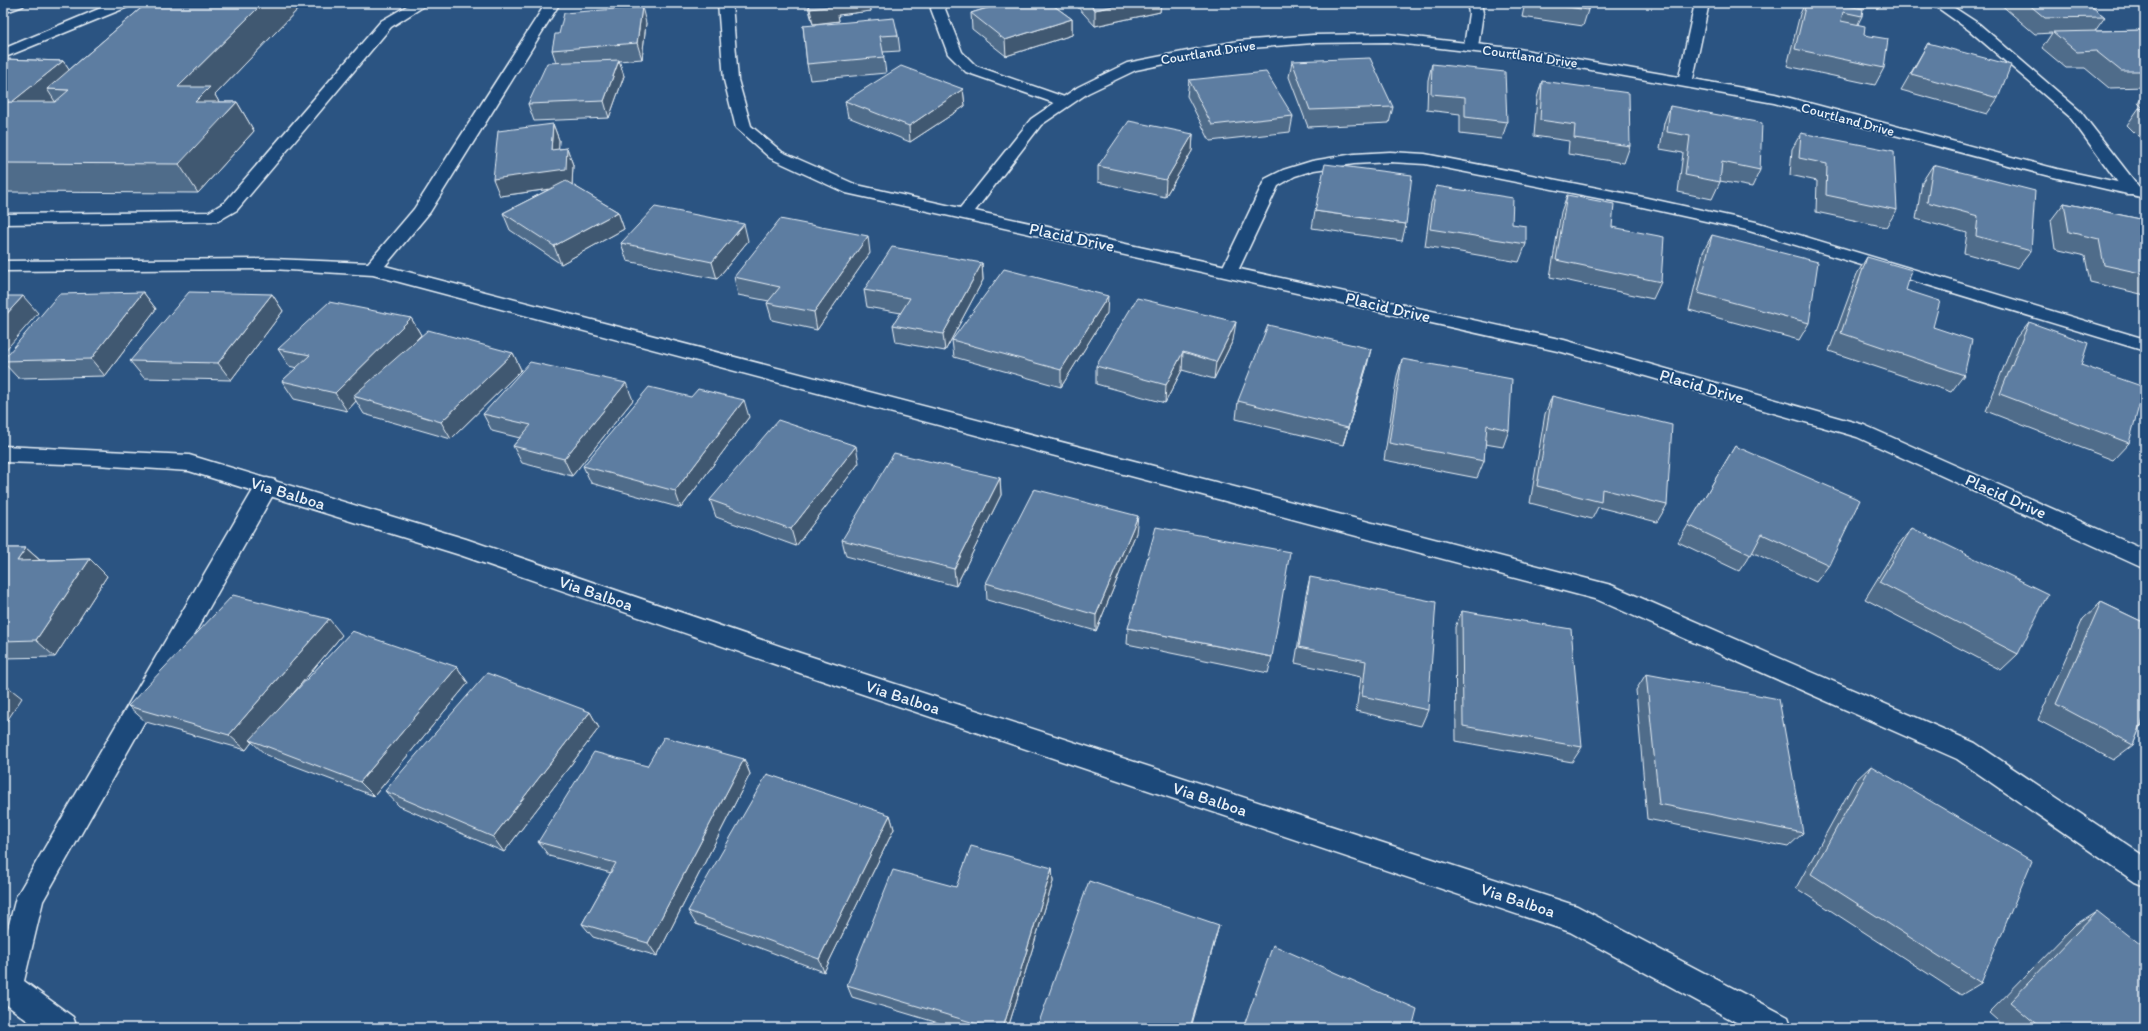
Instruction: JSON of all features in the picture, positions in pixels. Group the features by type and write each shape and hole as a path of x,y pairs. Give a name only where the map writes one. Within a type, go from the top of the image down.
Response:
{"street":[{"path":"3,8 18,3"},
{"path":"3,54 125,3"},
{"path":"3,219 212,217 231,206 386,24 422,3"},
{"path":"373,269 421,212 553,3"},
{"name":"Placid Drive","path":"725,3 731,80 744,128 776,155 852,189 1230,271 1564,346 1864,432 2145,560"},
{"path":"939,3 938,8 955,54 972,69 1065,102"},
{"path":"1471,47 1476,13 1474,3"},
{"path":"1685,84 1702,3"},
{"path":"1938,3 1974,27 2075,114 2139,192"},
{"name":"Courtland Drive","path":"964,214 1036,122 1083,90 1132,66 1238,45 1313,39 1388,38 1520,53 1775,100 2055,173 2139,192"},
{"path":"1230,271 1271,183 1289,173 1304,168 1354,159 1390,157 1424,159 1638,201 1750,226 2145,345"},
{"path":"3,266 272,264 373,269 1603,592 1966,751 2145,873"},
{"name":"Via Balboa","path":"3,454 96,457 189,463 466,548 800,663 1577,920 1777,1028"},
{"path":"62,1028 8,987 30,897 267,486"}],"building":[{"path":"147,3 263,3 178,87 210,87 195,102 237,102 179,164 3,163 3,105 7,102 55,102 69,90 47,89"},
{"path":"809,3 835,3 836,6 810,9"},
{"path":"1004,3 1050,3 1072,19 1005,40 971,13"},
{"path":"1089,3 1129,3 1095,10"},
{"path":"1540,3 1590,3 1588,10"},
{"path":"1806,3 1833,3 1863,9 1862,16 1843,12 1841,21 1865,26 1864,35 1888,39 1884,68 1795,49"},
{"path":"2027,3 2087,3 2105,17 2045,18"},
{"path":"642,7 637,43 552,50 555,34 559,34 564,13"},
{"path":"894,18 898,35 880,36 884,57 807,64 803,26"},
{"path":"2145,30 2145,71 2121,71 2096,51 2077,52 2053,32"},
{"path":"1928,43 2011,65 1998,98 1911,74"},
{"path":"1370,58 1393,107 1310,110 1292,61"},
{"path":"3,59 63,61 12,102 7,102 3,105"},
{"path":"619,60 604,101 528,104 547,63"},
{"path":"1432,64 1505,72 1507,122 1465,117 1465,97 1431,94"},
{"path":"901,66 963,89 909,126 845,101"},
{"path":"1266,72 1293,116 1212,125 1189,80"},
{"path":"1542,81 1629,93 1630,146 1574,138 1575,125 1540,120"},
{"path":"1670,106 1762,123 1760,170 1722,162 1720,182 1685,175 1690,136 1667,132"},
{"path":"2139,108 2145,109 2145,114"},
{"path":"1129,121 1193,134 1166,180 1098,166"},
{"path":"553,124 551,150 567,148 566,169 493,179 498,131"},
{"path":"1801,133 1894,151 1897,210 1826,195 1827,164 1799,158"},
{"path":"1325,164 1412,175 1406,224 1315,211"},
{"path":"1933,165 2035,191 2031,251 1976,236 1978,216 1927,202"},
{"path":"566,181 618,212 554,246 503,213"},
{"path":"1436,186 1513,198 1512,224 1526,226 1526,244 1430,229"},
{"path":"1567,195 1614,204 1612,227 1664,237 1661,282 1556,260"},
{"path":"2064,203 2145,220 2145,274 2104,265 2099,239 2069,232"},
{"path":"655,207 744,224 712,262 621,243"},
{"path":"780,219 868,236 814,312 767,303 780,287 734,277"},
{"path":"1712,235 1818,262 1809,323 1698,293"},
{"path":"892,247 982,263 943,334 893,325 910,298 864,290"},
{"path":"1867,257 1912,270 1906,290 1940,301 1933,327 1972,340 1964,375 1841,333"},
{"path":"1004,269 1108,296 1061,370 952,340"},
{"path":"143,292 91,359 3,361 59,294"},
{"path":"189,292 272,294 218,363 130,361"},
{"path":"3,296 23,296 3,318"},
{"path":"1137,298 1236,322 1216,362 1183,352 1166,385 1096,366"},
{"path":"329,302 411,318 335,393 282,381 310,355 278,349"},
{"path":"2029,322 2088,343 2081,365 2144,387 2129,443 2000,394"},
{"path":"1268,325 1371,349 1348,428 1238,401"},
{"path":"428,330 513,353 441,422 353,396"},
{"path":"1402,359 1512,379 1509,430 1487,425 1484,461 1389,443"},
{"path":"530,362 626,383 564,459 513,446 531,425 483,414"},
{"path":"649,387 691,397 698,389 744,400 675,491 583,466"},
{"path":"1552,396 1672,425 1667,505 1602,489 1601,502 1537,486"},
{"path":"778,420 856,446 791,529 710,500"},
{"path":"1735,446 1860,500 1829,565 1762,534 1751,555 1688,525"},
{"path":"894,453 1000,478 954,569 842,540"},
{"path":"1034,489 1138,516 1096,615 986,583"},
{"path":"1156,527 1290,552 1272,657 1128,628"},
{"path":"1912,528 2048,594 2018,654 1879,582"},
{"path":"3,548 26,548 17,561 90,559 36,640 3,641"},
{"path":"1310,577 1436,602 1428,710 1362,696 1366,661 1299,647"},
{"path":"233,595 329,619 229,735 128,706"},
{"path":"2101,602 2145,623 2145,715 2133,745 2056,704"},
{"path":"1462,611 1571,629 1582,747 1463,726"},
{"path":"352,631 457,667 360,782 250,740"},
{"path":"487,673 590,712 493,837 385,791"},
{"path":"1646,674 1779,699 1803,833 1659,804"},
{"path":"664,737 744,759 648,943 582,924 616,863 538,842 594,752 647,766"},
{"path":"1871,766 2032,861 1981,983 1811,874"},
{"path":"767,774 890,815 819,959 688,911"},
{"path":"971,846 1052,868 1003,1028 991,1028 847,985 893,870 956,887"},
{"path":"1089,881 1219,925 1190,1028 1037,1028"},
{"path":"2097,911 2145,949 2145,1028 2041,1028 2010,1002"},
{"path":"1273,945 1417,1009 1412,1028 1243,1028"}]}
